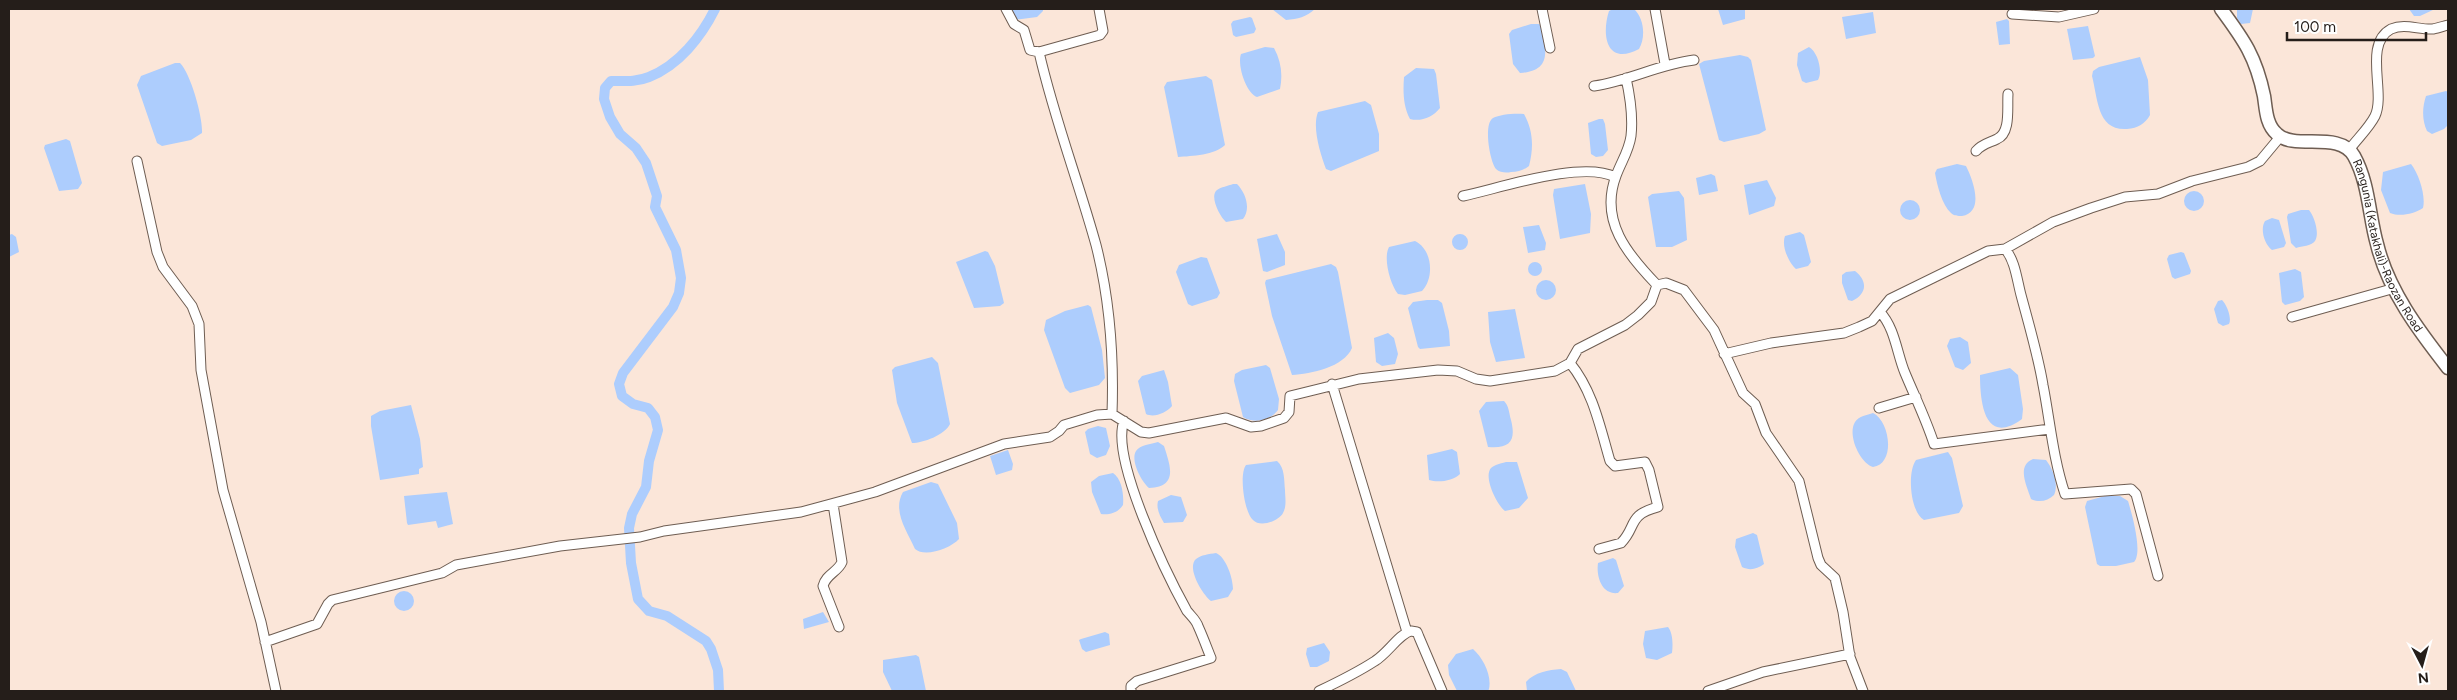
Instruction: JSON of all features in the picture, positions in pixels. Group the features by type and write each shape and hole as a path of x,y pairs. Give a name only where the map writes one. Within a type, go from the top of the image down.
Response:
{"main road":[{"path":"2221,9 2254,58 2259,72 2268,121 2280,137"},
{"name":"Rangunia (Katakhali)-Raozan Road","path":"2280,137 2330,143 2350,150 2364,184 2380,254 2395,288 2420,331 2448,368"}],"street":[{"path":"1006,9 1014,24 1024,30 1030,50 1039,52 1100,35 1103,31 1099,9"},
{"path":"1542,9 1550,48"},
{"path":"1654,9 1665,64"},
{"path":"2012,14 2059,17 2094,9"},
{"path":"2350,150 2376,115 2378,86 2376,61 2379,42 2385,33 2402,26 2434,29 2448,25"},
{"path":"1039,52 1061,137 1096,247 1112,341 1112,414"},
{"path":"1594,86 1626,78 1665,64 1694,60"},
{"path":"1626,78 1631,135 1626,155 1616,177 1612,200 1615,224 1619,240 1657,285"},
{"path":"1976,151 1982,145 2000,138 2005,132 2008,94"},
{"path":"1724,354 1771,344 1844,333 1872,321 1890,299 1988,251 2005,249 2053,222 2125,197 2158,194 2192,181 2248,167 2260,161 2280,137"},
{"path":"137,161 157,252 163,267 192,306 199,324 201,370 223,490 265,642 276,691"},
{"path":"1463,196 1531,180 1577,172 1606,172 1616,177"},
{"path":"2005,249 2010,254 2026,311 2043,383 2057,469 2065,494 2131,489 2136,494 2158,576"},
{"path":"1657,285 1666,283 1684,290 1714,330 1743,393 1756,404 1766,433 1799,482 1818,558 1821,565 1834,578 1844,612 1850,654 1863,691"},
{"path":"265,642 318,624 328,604 344,596 370,592 442,573 456,565 567,545 621,540 664,531 801,512 875,492 997,446 1050,437 1064,425 1077,420 1112,414 1141,432 1149,433 1226,418 1251,427 1261,426 1284,418 1289,412 1290,396 1332,384 1438,370 1457,371 1476,379 1509,379 1555,371 1570,363 1578,349 1625,325 1638,315 1651,302 1657,285"},
{"path":"2292,317 2395,288"},
{"path":"1880,312 1890,328 1904,372 1926,418 1934,444 2050,429"},
{"path":"1570,363 1580,376 1594,406 1610,461 1615,466 1645,462 1649,470 1658,507 1645,512 1634,520 1621,544 1599,549"},
{"path":"1332,384 1407,632"},
{"path":"1879,408 1916,397"},
{"path":"1124,421 1121,435 1122,447 1144,518 1187,610 1198,625 1211,658 1137,681 1131,686 1131,691"},
{"path":"833,504 842,562 838,570 825,580 823,586 838,627"},
{"path":"1319,691 1377,660 1407,632 1416,632 1420,637 1442,691"},
{"path":"1708,691 1763,672 1850,654"}],"water":[{"path":"1012,9 1043,9 1043,11 1037,17 1015,20"},
{"path":"1272,9 1315,9 1302,17 1286,20"},
{"path":"1613,9 1634,9 1640,17 1643,39 1639,49 1620,54 1613,51 1609,46 1606,30 1609,11"},
{"path":"1718,9 1745,9 1745,19 1723,25"},
{"path":"2237,9 2253,9 2250,23 2241,24 2237,18"},
{"path":"2409,9 2435,9 2420,16 2414,16"},
{"path":"1873,12 1876,33 1846,39 1842,17"},
{"path":"1250,17 1256,29 1254,33 1236,37 1233,35 1231,24 1233,21"},
{"path":"2007,19 2009,21 2010,44 1999,45 1996,22"},
{"path":"1531,24 1539,24 1542,27 1545,44 1544,58 1538,68 1520,73 1513,64 1509,34 1512,30"},
{"path":"2088,26 2095,56 2093,58 2073,60 2067,29"},
{"path":"1265,47 1274,48 1281,68 1281,83 1280,89 1257,97 1246,85 1241,71 1240,59 1241,54"},
{"path":"1809,47 1815,53 1820,72 1818,80 1806,83 1802,81 1797,65 1798,53"},
{"path":"1740,55 1751,60 1766,130 1759,134 1724,142 1719,140 1699,64 1704,61"},
{"path":"2140,57 2148,80 2150,115 2138,127 2117,128 2110,125 2100,112 2092,76 2093,71 2099,67"},
{"path":"175,63 180,63 184,69 196,96 201,117 202,133 191,140 162,146 157,143 137,85 141,76"},
{"path":"1416,68 1434,69 1440,108 1430,116 1418,120 1410,119 1406,109 1404,93 1404,77"},
{"path":"1206,76 1212,80 1225,145 1209,153 1178,157 1164,87 1167,82"},
{"path":"2448,92 2448,125 2444,129 2432,134 2427,131 2423,118 2426,96"},
{"path":"1365,101 1371,105 1379,134 1379,151 1331,171 1326,169 1316,132 1318,112"},
{"path":"1524,114 1532,139 1529,166 1516,172 1506,173 1499,171 1494,165 1490,151 1488,128 1490,122 1493,118 1500,116"},
{"path":"1603,119 1605,124 1608,150 1603,156 1596,157 1591,154 1588,123"},
{"path":"66,139 70,141 82,183 78,189 59,191 44,148 45,145"},
{"path":"1957,164 1966,166 1972,179 1975,195 1973,208 1969,213 1962,216 1952,214 1945,205 1935,173 1937,169"},
{"path":"2411,164 2417,173 2421,185 2424,197 2423,208 2407,214 2398,215 2390,213 2381,190 2383,172"},
{"path":"1711,174 1715,176 1718,191 1699,195 1696,178"},
{"path":"1767,180 1776,198 1774,206 1749,215 1744,185"},
{"path":"1237,184 1243,192 1247,211 1243,219 1226,222 1216,206 1214,197 1217,190"},
{"path":"1585,184 1591,214 1590,233 1560,239 1553,195 1554,189"},
{"path":"1679,191 1684,198 1687,240 1672,247 1656,247 1648,197 1652,194"},
{"path":"2194,191 2201,194 2204,201 2201,208 2194,211 2187,208 2184,201 2187,194"},
{"path":"1910,200 1917,203 1920,210 1917,217 1910,220 1903,217 1900,210 1903,203"},
{"path":"2309,210 2311,213 2316,225 2317,234 2315,241 2311,244 2296,248 2291,243 2287,217 2288,214"},
{"path":"2272,218 2279,220 2286,243 2284,247 2272,250 2265,240 2263,228 2265,221"},
{"path":"1539,225 1546,243 1545,250 1528,253 1523,227"},
{"path":"1800,232 1804,235 1811,262 1808,266 1796,269 1786,254 1784,240 1785,236"},
{"path":"12,234 16,237 19,252 9,257 9,235"},
{"path":"1277,234 1285,252 1285,265 1267,272 1263,271 1257,239"},
{"path":"1460,234 1466,236 1468,242 1466,248 1460,250 1454,248 1452,242 1454,236"},
{"path":"1415,241 1421,245 1428,257 1430,264 1429,278 1422,291 1405,295 1398,294 1392,284 1388,271 1387,252 1389,247"},
{"path":"985,251 988,252 995,266 1004,303 1000,306 974,308 956,262"},
{"path":"2184,253 2191,271 2190,274 2175,279 2172,277 2167,259 2169,255"},
{"path":"1201,257 1207,258 1220,293 1217,298 1192,306 1188,304 1176,272 1179,265"},
{"path":"1532,262 1538,262 1542,269 1538,276 1532,276 1528,272 1528,266"},
{"path":"1331,264 1336,267 1338,272 1352,348 1348,355 1335,365 1317,371 1292,375 1272,316 1266,280"},
{"path":"2295,269 2301,272 2304,297 2300,301 2285,305 2282,302 2279,273"},
{"path":"1855,271 1862,279 1864,287 1861,295 1852,301 1848,300 1842,283 1842,275 1846,272"},
{"path":"1546,280 1553,283 1556,290 1553,297 1546,300 1539,297 1536,290 1539,283"},
{"path":"1438,300 1442,303 1449,331 1450,346 1420,349 1418,347 1408,308 1413,302"},
{"path":"2222,300 2230,318 2229,324 2223,326 2218,323 2214,309 2218,301"},
{"path":"1088,305 1091,307 1102,350 1105,378 1099,385 1070,393 1065,388 1044,330 1046,320 1065,311"},
{"path":"1515,309 1525,358 1496,362 1490,342 1488,312"},
{"path":"1388,333 1394,338 1398,354 1395,364 1382,366 1376,362 1374,338"},
{"path":"1960,337 1968,342 1971,363 1963,370 1955,367 1947,346 1950,339"},
{"path":"932,357 938,363 950,424 944,432 933,438 912,443 897,403 892,370 895,367"},
{"path":"1266,365 1270,368 1279,399 1278,410 1266,419 1257,421 1247,419 1243,417 1234,381 1235,374 1242,370"},
{"path":"2010,368 2018,375 2023,409 2022,419 2009,426 1999,428 1992,424 1983,408 1980,375"},
{"path":"1164,370 1172,406 1160,414 1146,414 1138,381 1142,376"},
{"path":"1504,401 1508,407 1511,420 1512,438 1507,445 1488,447 1479,411 1486,402"},
{"path":"411,405 420,439 423,467 419,469 419,474 380,480 371,416 380,411"},
{"path":"1873,413 1879,417 1887,433 1888,451 1880,464 1873,467 1859,454 1854,441 1853,428 1857,420"},
{"path":"1098,426 1106,428 1110,446 1106,455 1097,458 1090,454 1085,432"},
{"path":"1158,442 1164,446 1170,474 1165,484 1149,488 1138,471 1135,455 1140,447"},
{"path":"1452,449 1457,452 1460,474 1445,481 1429,480 1427,455"},
{"path":"1008,450 1013,464 1012,470 996,475 990,456"},
{"path":"1948,452 1952,458 1963,506 1959,513 1924,520 1919,516 1911,492 1913,466 1916,460"},
{"path":"2033,459 2046,460 2055,477 2054,495 2046,500 2037,501 2031,499 2027,488 2024,477 2025,466"},
{"path":"1277,461 1284,474 1284,510 1281,516 1274,521 1256,522 1250,516 1245,501 1244,470 1246,465"},
{"path":"1506,462 1517,462 1528,498 1519,508 1505,511 1495,497 1490,484 1489,472 1496,465"},
{"path":"1113,473 1122,488 1123,505 1113,513 1101,514 1092,492 1091,482 1099,476"},
{"path":"931,482 938,484 957,523 959,539 950,546 938,551 919,552 915,549 902,521 899,506 900,499 903,492"},
{"path":"447,492 453,524 438,528 436,521 408,525 404,496"},
{"path":"1171,495 1181,497 1187,515 1183,522 1164,523 1160,515 1158,501"},
{"path":"2105,496 2120,496 2128,501 2137,542 2134,562 2116,566 2100,566 2097,564 2085,507 2087,501"},
{"path":"1753,533 1757,535 1764,564 1748,569 1742,567 1735,547 1736,539"},
{"path":"1216,553 1220,555 1228,568 1233,589 1228,597 1211,601 1194,575 1193,563 1200,557"},
{"path":"1613,558 1616,560 1624,586 1618,593 1612,593 1604,588 1598,574 1598,563"},
{"path":"404,591 411,594 414,601 411,608 404,611 397,608 394,601 397,594"},
{"path":"823,612 829,622 804,629 803,619"},
{"path":"1668,627 1672,636 1672,653 1657,660 1646,658 1643,644 1645,631"},
{"path":"1105,632 1109,634 1110,645 1086,652 1082,649 1079,640"},
{"path":"1324,643 1330,652 1329,661 1317,667 1310,667 1306,654 1307,648"},
{"path":"1473,649 1486,667 1490,684 1489,689 1488,691 1457,691 1449,675 1448,665 1456,654"},
{"path":"916,655 919,657 926,691 892,691 883,672 883,660"},
{"path":"1561,669 1567,672 1576,691 1527,691 1526,682 1533,676"}],"waterway":[{"path":"715,9 696,40 679,58 660,72 644,79 611,81 605,88 604,99 610,117 620,134 636,148 646,163 657,196 655,207 676,250 681,278 679,293 673,307 623,373 619,384 622,396 633,404 648,408 655,417 658,430 649,461 646,487 632,514 629,528 631,563 638,599 649,611 667,616 706,641 711,649 718,670 719,691"}]}
